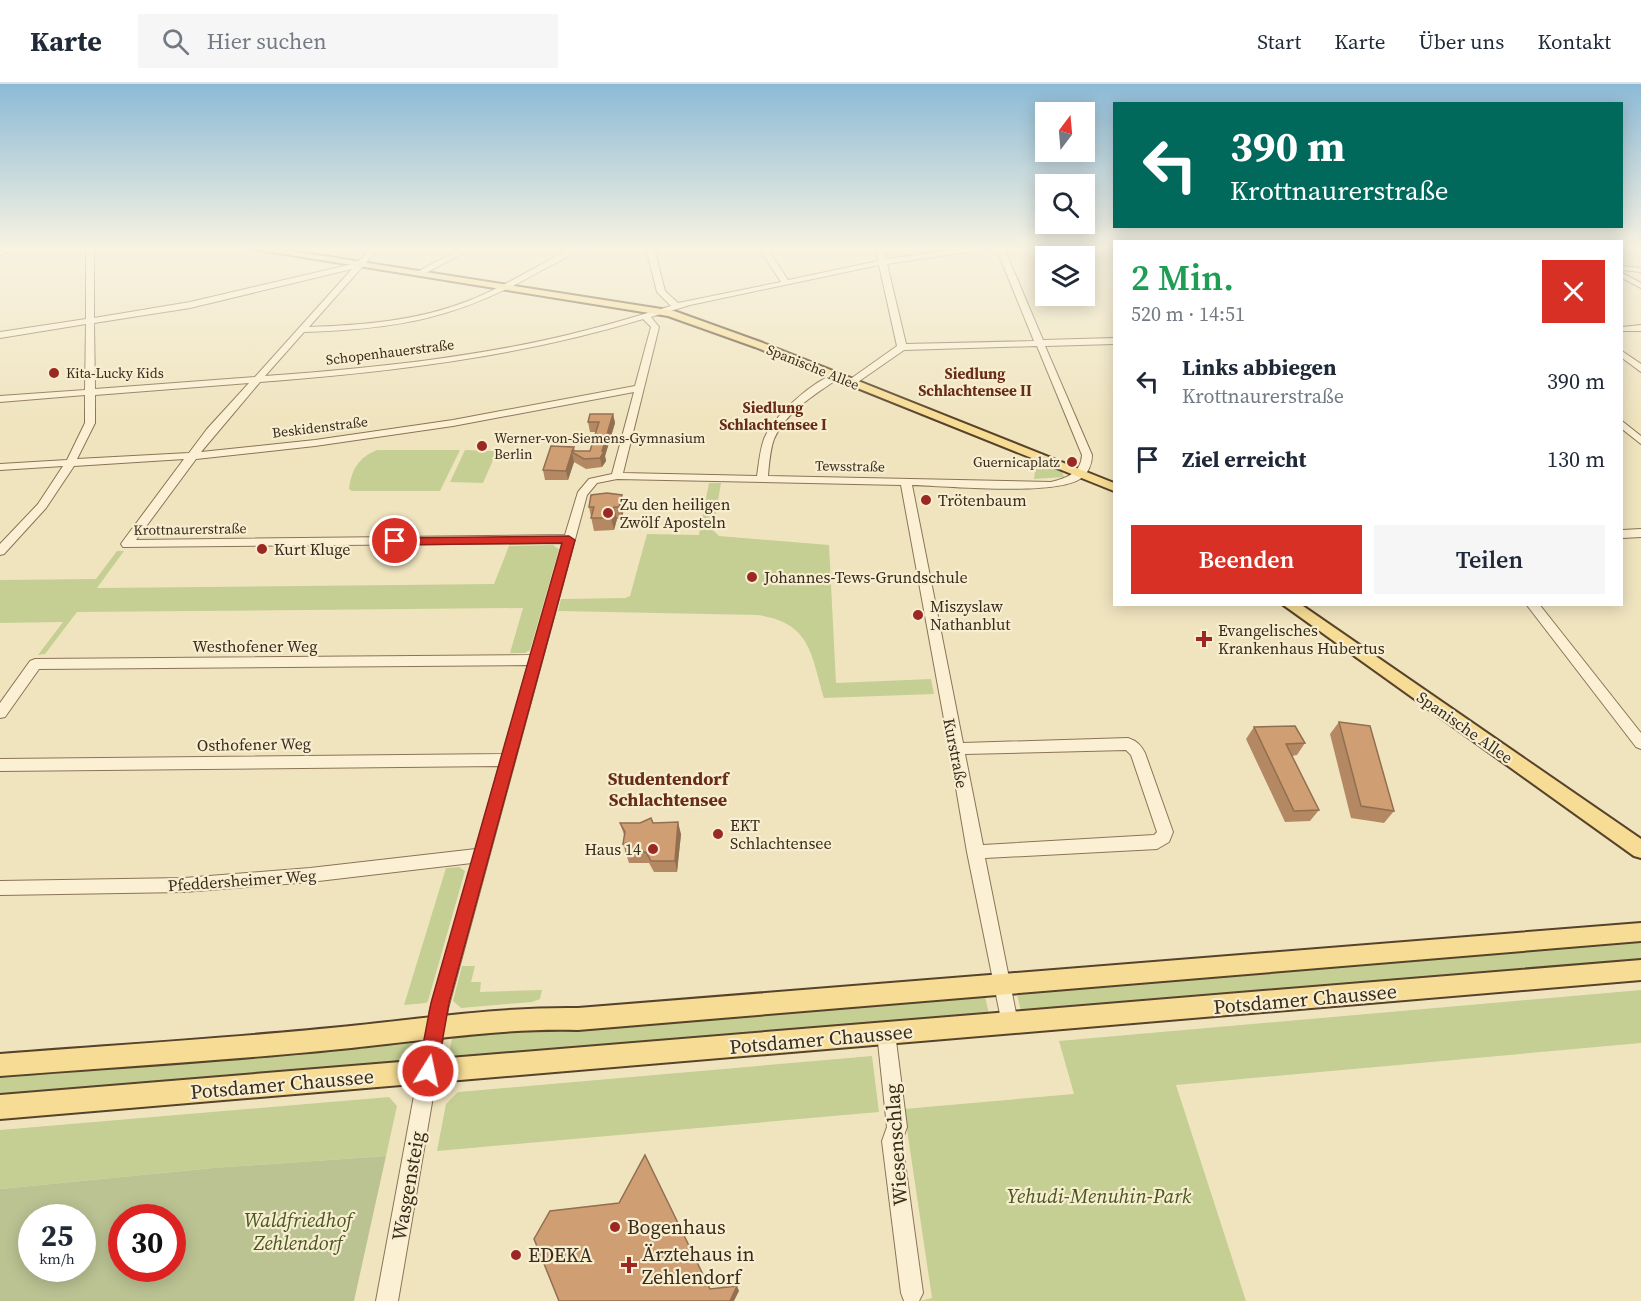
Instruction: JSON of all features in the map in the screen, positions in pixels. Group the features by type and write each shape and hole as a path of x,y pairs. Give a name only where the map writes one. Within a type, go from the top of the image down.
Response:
{"main road":[{"name":"Spanische Allee","path":"617,305 663,312 759,345 1113,487"},
{"name":"Spanische Allee","path":"1292,606 1641,850"},
{"path":"0,1065 352,1037 435,1026 550,1018 578,1019 1641,932"},
{"name":"Potsdamer Chaussee","path":"0,1107 1641,970"}],"street":[{"path":"0,551 42,506 70,463 90,423 90,305"},
{"path":"0,335 185,305"},
{"name":"Krottnaurerstraße","path":"324,305 190,456 127,544 569,540"},
{"path":"301,330 370,326 420,319 465,305"},
{"name":"Schopenhauerstraße","path":"0,399 256,380 411,365 485,354 588,333 687,305"},
{"path":"893,305 902,347"},
{"path":"1024,305 1087,455 1088,462 1080,473"},
{"path":"616,476 655,327 646,317"},
{"path":"1623,329 1641,328"},
{"path":"852,382 902,347 1113,342"},
{"path":"1623,355 1641,369"},
{"path":"762,479 768,444 778,424 798,402 836,376"},
{"name":"Beskidenstraße","path":"0,467 190,456 382,434 640,388"},
{"path":"1623,425 1639,438"},
{"path":"1623,437 1639,438"},
{"name":"Tewsstraße","path":"616,476 1051,485 1070,481 1080,473"},
{"name":"Wasgensteig","path":"387,1301 435,1026 569,540 584,489 599,479 616,476"},
{"name":"Kurstraße","path":"906,482 955,749 1009,1023"},
{"path":"1623,524 1635,534"},
{"path":"1534,606 1641,743"},
{"name":"Westhofener Weg","path":"0,713 35,664 536,660"},
{"path":"955,749 1128,744 1138,753 1165,832 1164,837 1157,842 975,852"},
{"name":"Osthofener Weg","path":"0,765 508,760"},
{"name":"Pfeddersheimer Weg","path":"0,888 184,885 310,875 482,855"},
{"name":"Wiesenschlag","path":"886,1033 897,1127 892,1141 912,1293"}],"green space":[{"path":"377,450 460,450 440,491 352,491 349,489 350,482 357,465 365,456"},
{"path":"465,450 497,451 483,483 450,482"},
{"path":"1039,464 1062,471 1064,477 1034,479"},
{"path":"709,483 721,483 713,530 719,536 829,545 836,683 931,679 934,694 824,698 811,655 799,633 776,619 758,615 558,611 561,599 630,596 647,534 699,535"},
{"path":"553,545 559,549 530,650 525,653 510,653 523,608 77,612 45,654 38,655 63,622 0,623 0,580 96,579 117,551 124,551 97,588 494,584 509,546"},
{"path":"459,867 465,871 428,1001 404,1005 446,868"},
{"path":"1641,937 1641,963 1022,1016 1016,989"},
{"path":"462,966 475,966 471,982 481,982 480,992 542,990 540,999 532,1002 461,1008 453,1001"},
{"name":"Yehudi-Menuhin-Park","path":"1641,990 1641,1043 1176,1085 1246,1301 920,1301 932,1298 904,1109 1074,1094 1059,1041"},
{"path":"984,992 990,1018 447,1063 453,1034"},
{"path":"414,1038 408,1067 0,1101 0,1071"},
{"path":"872,1056 879,1112 437,1151 446,1104 458,1092"},
{"path":"389,1097 397,1106 386,1156 213,1168 0,1189 0,1130"},
{"name":"Waldfriedhof Zehlendorf","path":"386,1156 354,1301 0,1301 0,1189 213,1168"}],"building":[{"path":"590,414 613,414 602,451 604,452 600,458 584,459 572,452 566,471 543,470 551,446 574,447 572,451 590,451 599,422 588,422"},
{"path":"607,493 622,495 619,507 614,507 611,518 591,518 594,507 589,507 591,495"},
{"path":"1339,722 1370,726 1394,811 1361,806"},
{"path":"1295,726 1305,743 1286,744 1319,810 1294,811 1254,727"},
{"name":"Haus 14","path":"651,818 653,823 678,822 675,861 651,861 646,852 626,852 627,843 623,844 625,832 620,823 640,823"},
{"name":"Bogenhaus","path":"645,1155 710,1289 737,1286 730,1301 559,1301 534,1239 550,1211 619,1203"}],"place":[{"name":"Kita-Lucky Kids","path":"54,373"},
{"name":"Werner-von-Siemens-Gymnasium Berlin","path":"482,446"},
{"name":"Guernicaplatz","path":"1072,462"},
{"name":"Trötenbaum","path":"926,500"},
{"name":"Zu den heiligen Zwölf Aposteln","path":"608,513"},
{"name":"Kurt Kluge","path":"262,549"},
{"name":"Johannes-Tews-Grundschule","path":"752,577"},
{"name":"Miszyslaw Nathanblut","path":"918,615"},
{"name":"Evangelisches Krankenhaus Hubertus","path":"1204,639"},
{"name":"EKT Schlachtensee","path":"718,834"},
{"name":"Haus 14","path":"653,849"},
{"name":"Bogenhaus","path":"615,1227"},
{"name":"EDEKA","path":"516,1255"},
{"name":"Ärztehaus in Zehlendorf","path":"629,1265"}],"district":[{"name":"Siedlung Schlachtensee II","path":"975,382"},
{"name":"Siedlung Schlachtensee I","path":"773,416"},
{"name":"Studentendorf Schlachtensee","path":"668,788"}],"route":[{"path":"395,541 569,540 440,1003 428,1071"}]}
